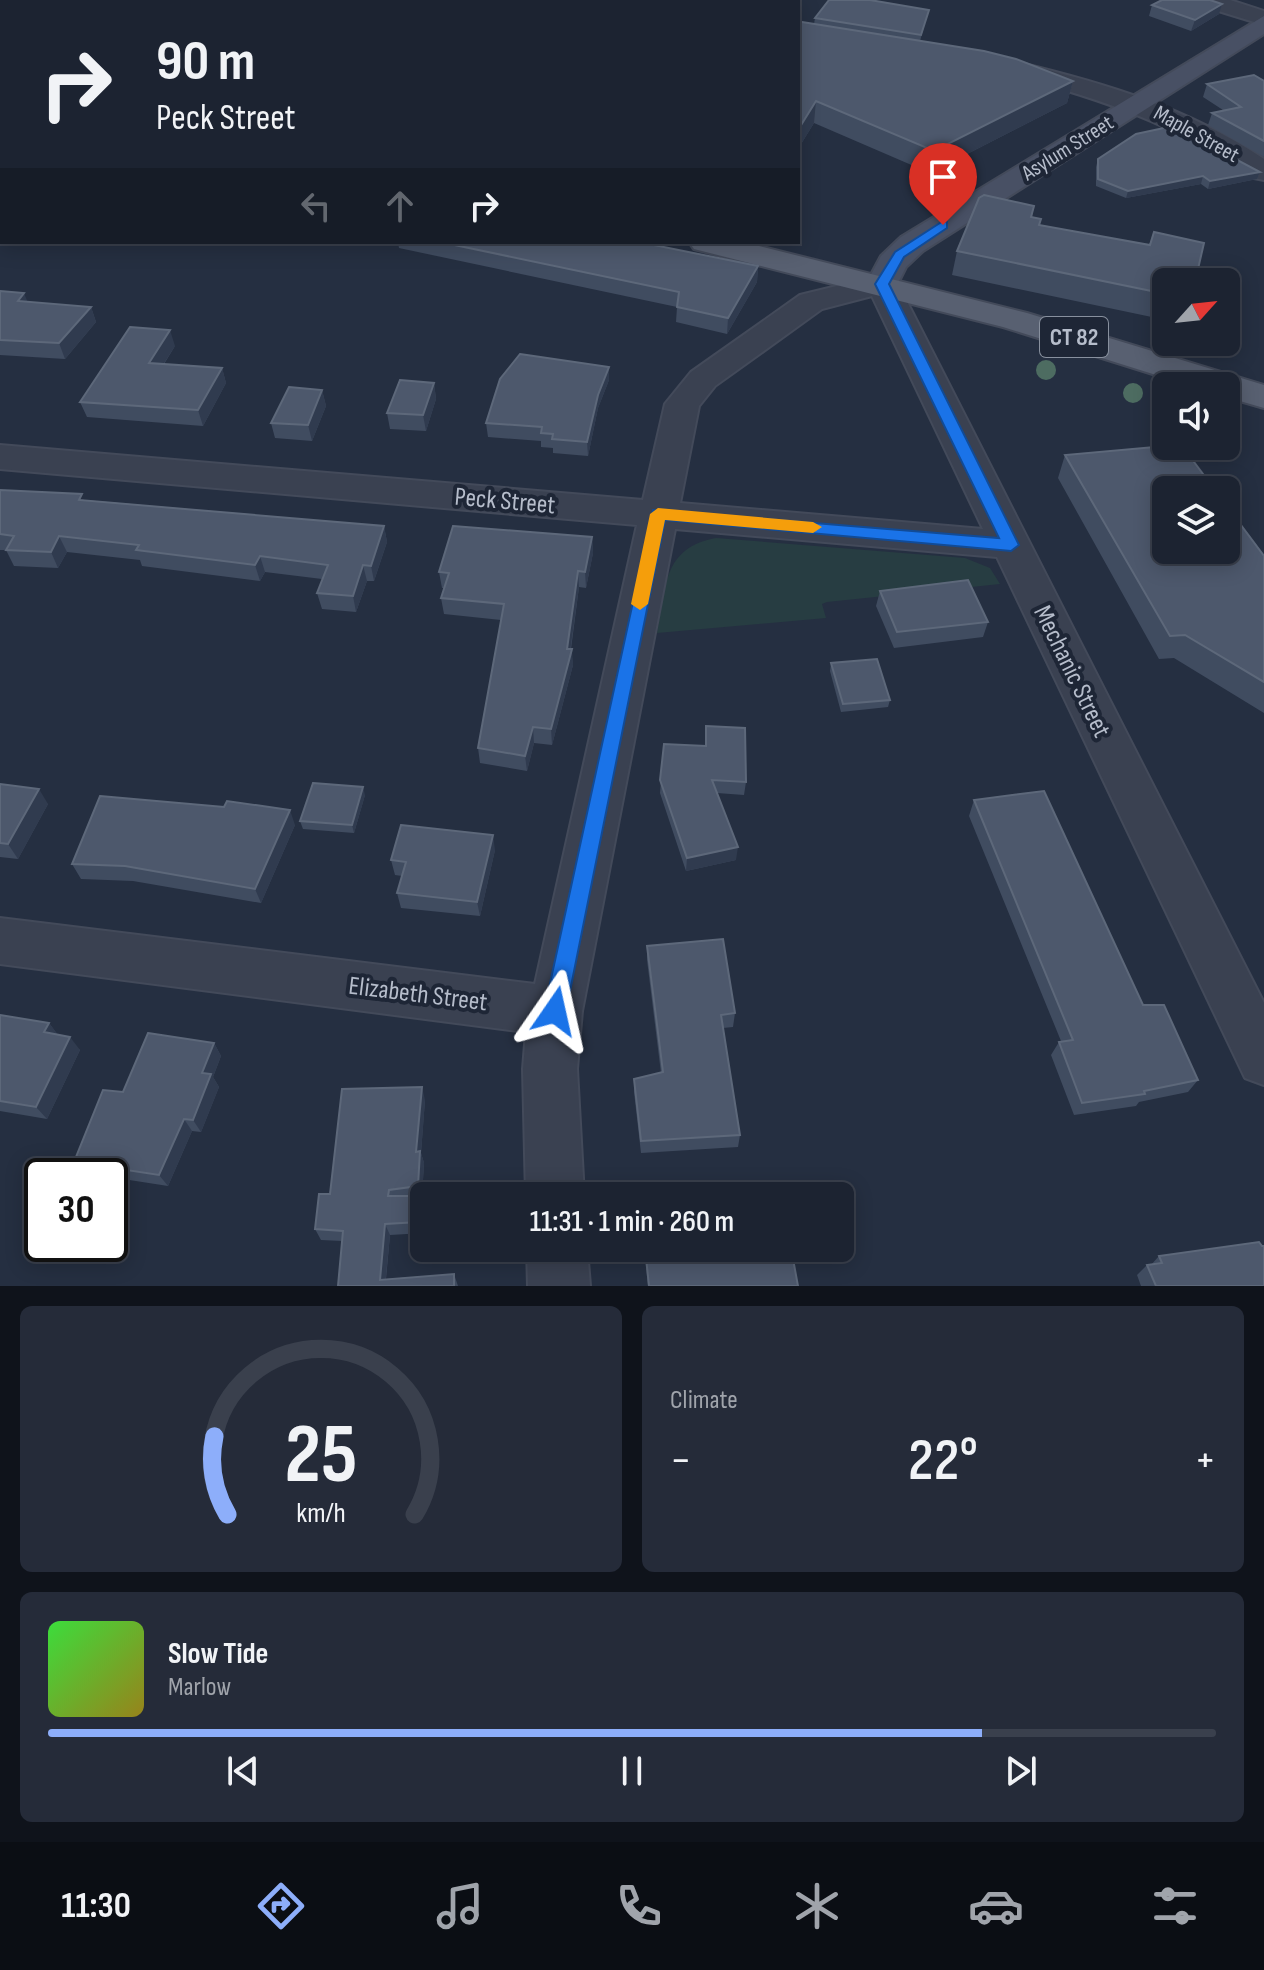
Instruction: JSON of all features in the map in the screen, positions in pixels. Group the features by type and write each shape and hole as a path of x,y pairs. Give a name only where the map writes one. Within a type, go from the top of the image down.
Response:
{"main road":[{"name":"CT 82","path":"713,244 882,284 1117,349 1264,397"}],"street":[{"path":"1207,0 1264,20"},
{"name":"Asylum Street","path":"882,284 892,263 912,244 1264,20"},
{"name":"Maple Street","path":"994,65 1138,102 1186,123 1264,172"},
{"path":"554,1182 550,1069 555,1011 679,414 685,398 695,386 811,302 882,284"},
{"name":"Mechanic Street","path":"882,284 1264,1059"},
{"name":"Peck Street","path":"0,457 1011,545"},
{"name":"Elizabeth Street","path":"0,941 555,1011"},
{"path":"558,1262 559,1286"}],"green space":[{"path":"716,538 965,558 990,568 1000,584 827,602 822,604 826,618 657,633 665,586 676,561 698,543"}],"building":[{"path":"829,0 870,0 929,10 921,35 815,18"},
{"path":"1162,0 1210,0 1222,4 1195,20 1152,5"},
{"path":"802,22 984,51 1016,59 1073,81 934,151 816,101 800,127"},
{"path":"1254,75 1264,81 1264,141 1212,113 1241,107 1207,84"},
{"path":"1173,126 1260,172 1210,181 1203,176 1128,191 1098,179 1098,159 1136,134"},
{"path":"984,195 1034,206 1031,217 1041,219 1039,225 1150,245 1154,232 1204,243 1198,268 1152,268 1152,291 957,251 979,198"},
{"path":"450,244 649,244 758,266 728,318 677,307 679,292"},
{"path":"0,291 24,293 18,301 91,307 59,343 0,340"},
{"path":"130,327 170,330 149,363 222,368 198,410 80,402"},
{"path":"520,354 609,367 598,395 587,442 552,439 553,434 541,433 542,427 486,423 500,379"},
{"path":"400,380 434,383 423,415 387,413"},
{"path":"289,387 322,390 308,425 271,423"},
{"path":"1152,447 1152,460 1192,460 1204,476 1152,476 1152,564 1240,564 1240,524 1264,556 1264,682 1185,635 1170,636 1065,455"},
{"path":"0,490 82,494 79,500 384,526 371,566 363,565 353,596 317,593 328,565 260,556 255,565 136,550 139,545 59,536 51,552 6,550 14,536 0,534"},
{"path":"453,526 592,537 585,572 578,571 567,649 572,649 551,729 533,727 525,756 478,748 504,604 441,598 449,573 439,572"},
{"path":"968,580 988,622 897,632 880,591"},
{"path":"877,659 890,700 843,704 831,663"},
{"path":"706,726 745,728 746,782 712,780 738,847 687,858 660,780 664,744 706,746"},
{"path":"313,783 363,787 352,825 300,821"},
{"path":"0,784 39,789 8,844 0,843"},
{"path":"1044,791 1143,1005 1164,1005 1198,1080 1144,1091 1145,1094 1082,1103 1059,1042 1073,1040 974,800"},
{"path":"100,796 224,807 227,801 290,810 255,889 125,866 72,864"},
{"path":"401,825 493,835 477,902 397,893 406,862 391,860"},
{"path":"723,939 735,1013 721,1015 740,1135 641,1141 634,1079 663,1072 647,946"},
{"path":"0,1015 49,1023 44,1032 70,1037 36,1107 0,1101"},
{"path":"148,1033 214,1043 202,1073 211,1074 193,1120 184,1119 159,1175 128,1170 128,1158 76,1158 103,1090 123,1092"},
{"path":"422,1087 416,1152 420,1151 418,1182 410,1182 410,1187 389,1190 388,1196 410,1196 410,1223 385,1224 380,1280 454,1274 454,1286 338,1286 343,1231 315,1229 319,1194 330,1194 342,1089"},
{"path":"1259,1242 1264,1246 1264,1286 1156,1286 1147,1265 1162,1263 1159,1256"},
{"path":"646,1262 794,1262 798,1286 649,1286"}],"slow traffic":[{"path":"640,604 658,514 813,527"}],"route":[{"path":"555,1011 658,514 1011,545 882,284 899,255 943,225"}]}
